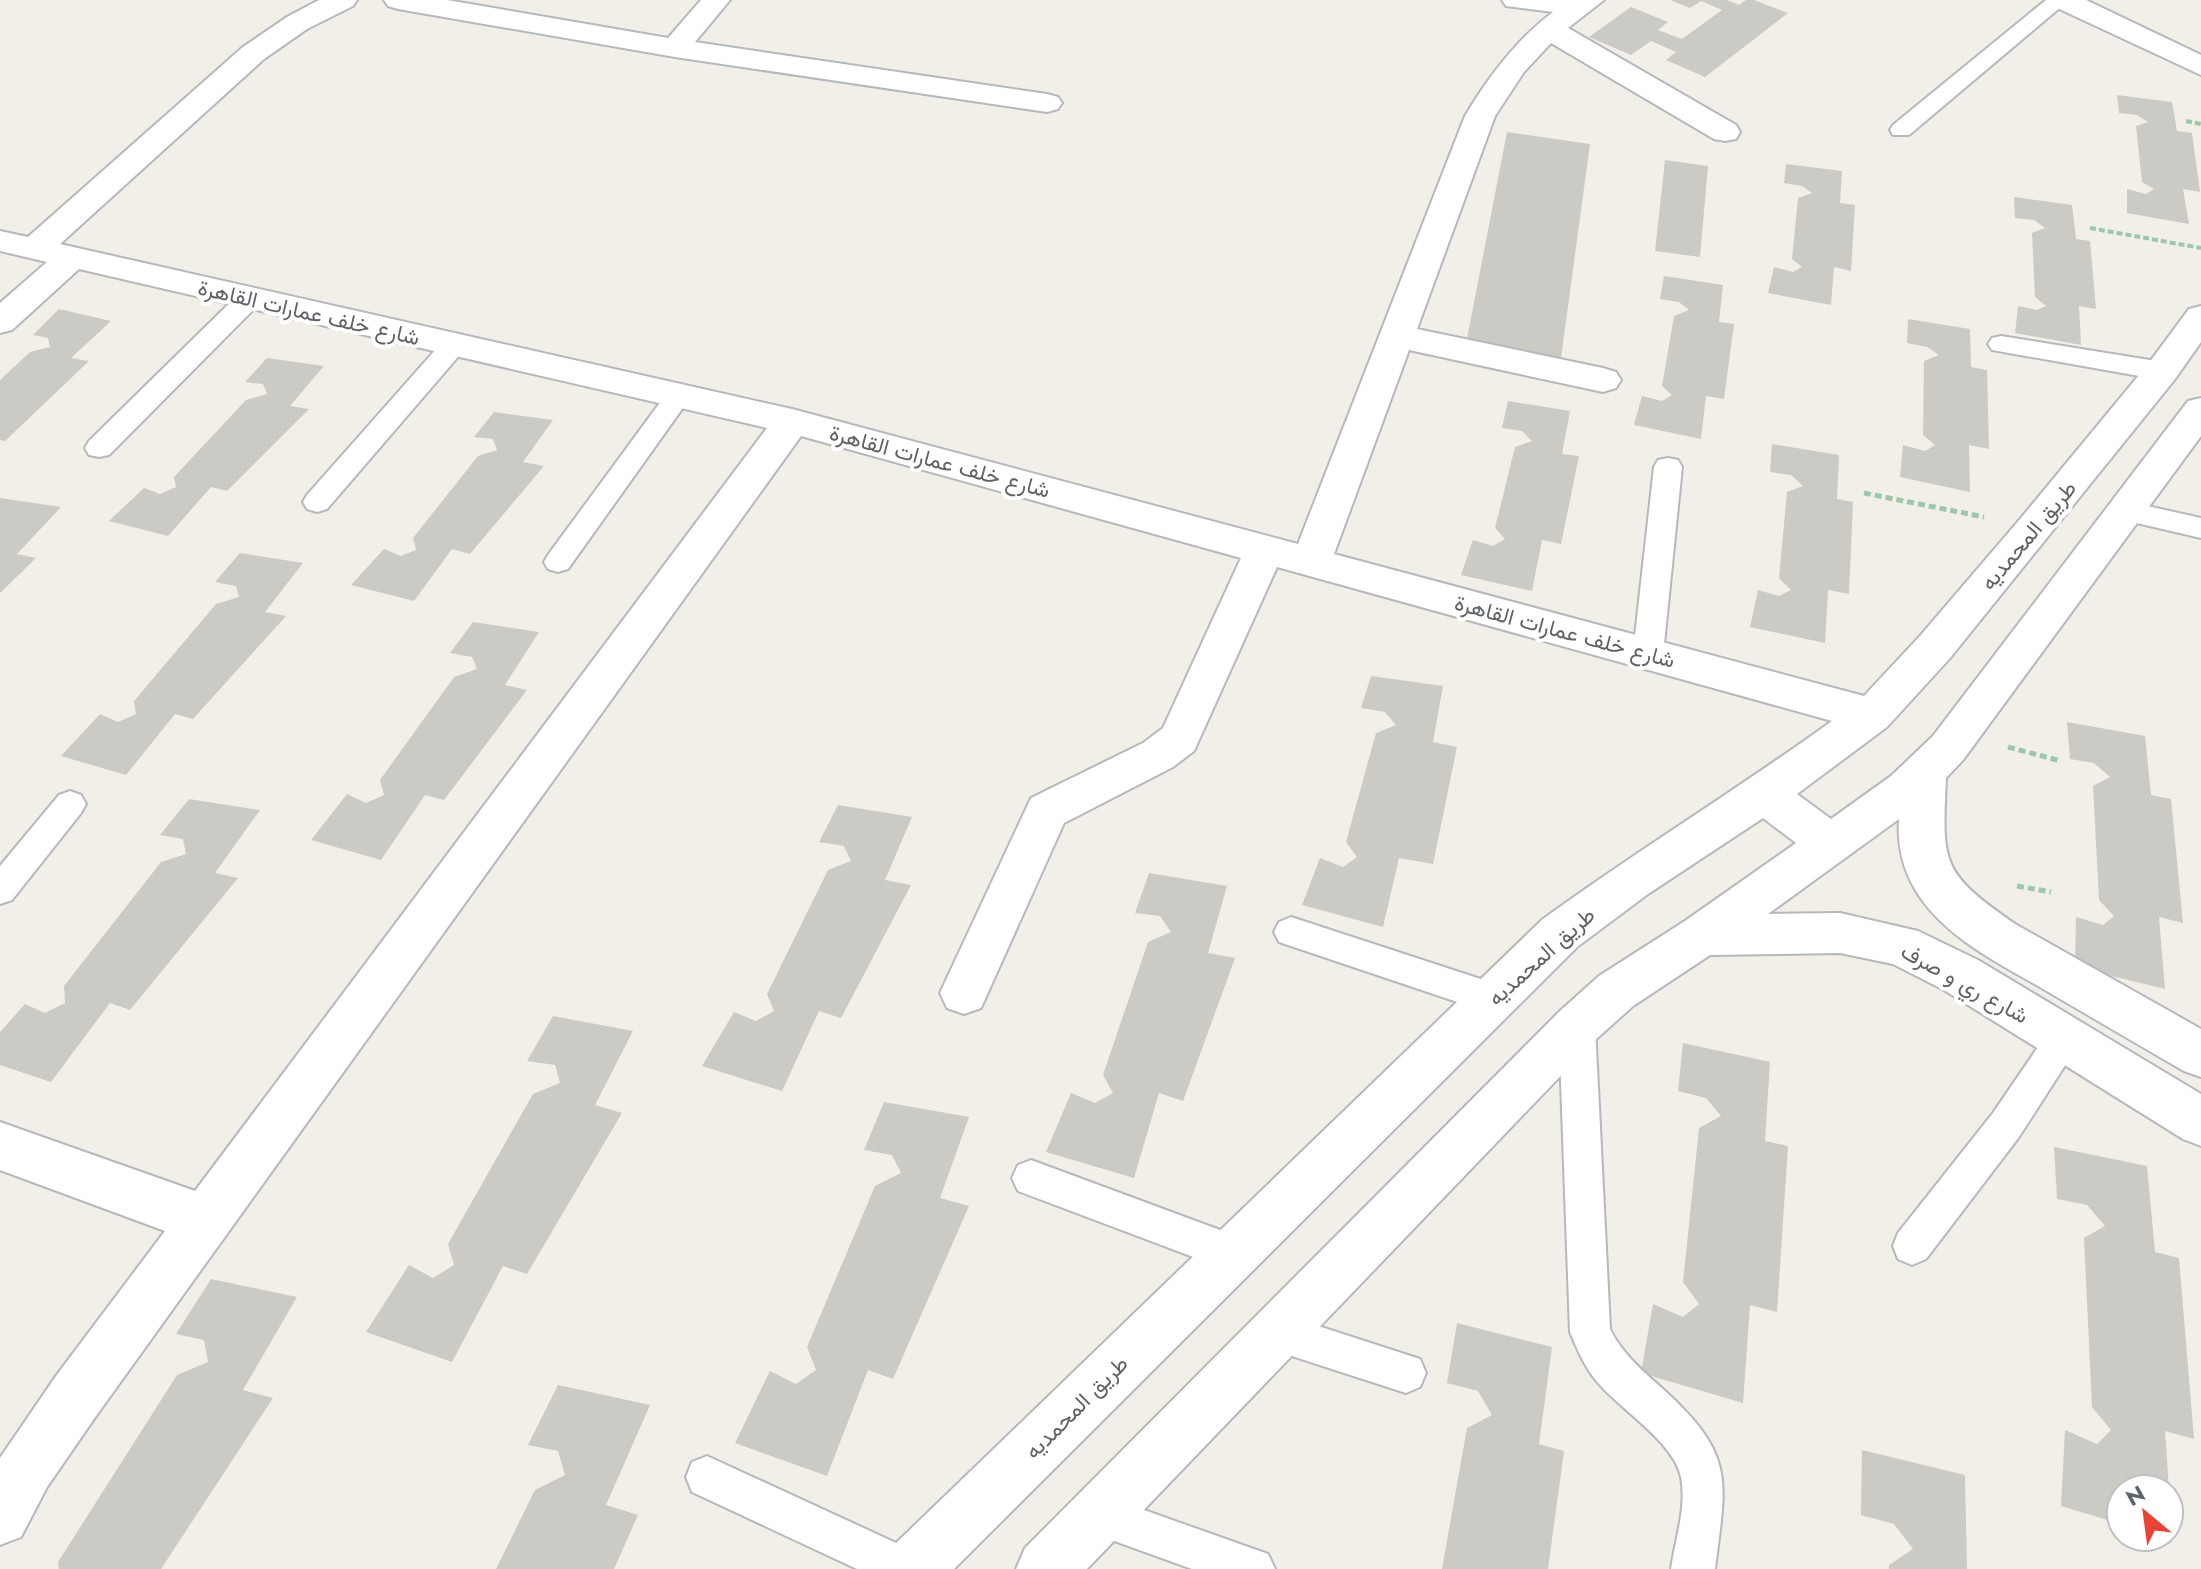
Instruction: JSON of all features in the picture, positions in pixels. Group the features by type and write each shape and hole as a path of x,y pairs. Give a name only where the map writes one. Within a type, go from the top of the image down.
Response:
{"street":[{"path":"17,246 257,53 299,22 343,0"},
{"path":"398,0 675,48 1047,103"},
{"path":"675,48 716,0"},
{"path":"1516,0 1580,2"},
{"path":"2061,0 2201,66"},
{"path":"2105,0 2201,47"},
{"path":"1311,562 1480,116 1498,84 1521,55 1580,2"},
{"path":"1548,29 1725,132"},
{"name":"شارع خلف عمارات القاهرة","path":"17,246 792,421 1872,715"},
{"path":"0,322 71,259"},
{"name":"طريق المحمديه","path":"912,1569 1549,944 1584,915 1764,794 1872,715 1935,647 2035,528 2162,371 2201,317"},
{"path":"1397,336 1603,380"},
{"path":"1046,1569 1577,1026 1616,991 1702,935 1924,774 1948,748 2201,410"},
{"path":"0,1516 27,1467 76,1396 792,421"},
{"path":"964,993 1047,811 1158,755 1179,739 1265,549"},
{"path":"1924,774 1921,846 1930,872 1946,896 1969,918 1998,938 2201,1055"},
{"path":"1764,794 1830,843"},
{"name":"شارع ري و صرف","path":"1702,935 1840,933 1901,945 1961,975 2201,1122"},
{"path":"0,1146 205,1220"}],"lane":[{"path":"1901,130 2061,0"},
{"path":"99,448 249,299"},
{"path":"2001,344 2162,371"},
{"path":"317,502 454,345"},
{"path":"558,562 679,395"},
{"path":"1648,654 1668,467"},
{"path":"2125,511 2201,528"},
{"path":"0,890 70,804"},
{"path":"1291,932 1493,998"},
{"path":"1577,1026 1590,1332 1601,1357 1685,1441 1699,1461 1703,1484 1693,1569"},
{"path":"1912,1246 2006,1125 2064,1039"},
{"path":"1031,1178 1233,1253"},
{"path":"1278,1333 1406,1373"},
{"path":"707,1477 905,1569"},
{"path":"1099,1515 1253,1569"}],"path":[{"path":"2186,121 2201,124"},
{"path":"2090,228 2201,248"},
{"path":"1864,493 2035,528"}],"building":[{"path":"1670,0 1727,0 1739,5 1746,0 1754,0 1788,13 1705,77 1666,60 1676,52 1651,41 1631,55 1589,37 1631,7 1668,22 1658,30 1682,39 1722,10 1701,1 1690,8"},
{"path":"2117,95 2172,102 2177,131 2192,133 2200,192 2183,189 2189,224 2127,213 2127,189 2146,194 2154,189 2142,182 2136,126 2148,122 2137,115 2119,113"},
{"path":"1507,132 1590,144 1561,358 1466,344"},
{"path":"1665,160 1708,166 1700,257 1655,251"},
{"path":"1786,164 1842,171 1840,203 1855,205 1851,271 1834,267 1831,305 1768,293 1774,267 1793,272 1802,267 1792,259 1798,198 1812,193 1802,186 1784,183"},
{"path":"2014,197 2072,205 2076,239 2090,241 2096,309 2079,306 2081,345 2015,333 2018,306 2037,310 2046,306 2035,297 2032,233 2045,228 2034,220 2015,218"},
{"path":"1664,276 1723,285 1719,322 1734,324 1724,399 1706,396 1701,439 1634,425 1642,396 1662,401 1672,395 1662,386 1674,316 1689,310 1679,302 1660,299"},
{"path":"59,309 111,321 71,358 89,361 5,441 0,440 0,380 30,352 50,347 48,338 33,335"},
{"path":"1908,319 1970,329 1971,367 1987,370 1989,449 1969,445 1970,492 1900,477 1903,445 1925,451 1935,445 1923,435 1924,361 1939,355 1927,347 1907,343"},
{"path":"267,358 324,366 290,406 309,409 227,491 211,487 168,536 109,521 144,488 160,494 176,487 174,477 246,400 267,394 263,384 245,382"},
{"path":"1508,401 1570,411 1562,454 1579,456 1561,544 1542,540 1532,591 1461,575 1473,540 1493,546 1505,539 1495,528 1515,447 1532,441 1522,431 1502,428"},
{"path":"494,412 553,420 523,462 544,466 470,554 452,549 414,601 351,585 384,549 401,556 416,550 413,538 478,456 497,450 493,439 474,437"},
{"path":"1772,444 1839,455 1837,499 1853,502 1849,594 1828,590 1825,643 1750,627 1758,590 1779,596 1791,590 1779,578 1787,492 1803,486 1791,475 1770,472"},
{"path":"0,498 61,507 17,554 36,558 0,593"},
{"path":"240,553 303,563 265,612 286,616 193,719 175,714 126,775 61,756 100,714 118,722 136,714 134,701 216,604 239,597 236,586 215,582"},
{"path":"473,622 539,632 505,685 527,690 444,800 425,795 381,860 311,840 347,794 366,803 384,795 380,780 454,677 477,669 472,657 450,653"},
{"path":"1371,676 1443,686 1433,742 1457,747 1433,864 1399,858 1383,927 1302,905 1320,858 1343,867 1357,857 1346,842 1376,733 1396,725 1385,712 1361,708"},
{"path":"2067,722 2145,736 2151,795 2171,799 2183,923 2159,917 2165,989 2075,967 2076,917 2103,925 2114,916 2099,900 2093,786 2110,777 2094,763 2070,759"},
{"path":"189,799 260,810 215,873 238,878 130,1010 110,1003 51,1082 0,1065 0,1032 25,1004 45,1013 65,1003 64,986 161,862 186,854 183,839 160,835"},
{"path":"838,805 912,817 885,880 911,885 841,1018 819,1011 782,1091 702,1066 734,1012 756,1021 774,1011 767,994 828,870 851,861 844,846 819,842"},
{"path":"1149,873 1227,886 1208,953 1235,958 1183,1101 1159,1093 1134,1178 1046,1152 1071,1093 1095,1103 1113,1093 1103,1075 1148,942 1171,932 1160,916 1135,913"},
{"path":"553,1016 633,1031 595,1105 622,1113 527,1274 503,1266 452,1362 366,1332 409,1265 433,1278 454,1265 448,1244 533,1094 560,1083 555,1065 527,1061"},
{"path":"1683,1043 1770,1062 1765,1141 1788,1146 1777,1312 1750,1305 1743,1403 1641,1373 1653,1304 1683,1317 1699,1304 1683,1282 1699,1128 1721,1116 1706,1098 1678,1091"},
{"path":"884,1102 969,1117 940,1198 969,1206 893,1379 868,1370 827,1476 735,1443 770,1371 796,1384 816,1370 807,1347 875,1186 901,1173 892,1155 864,1150"},
{"path":"2054,1147 2147,1166 2155,1252 2179,1258 2194,1439 2165,1431 2168,1473 2105,1473 2105,1519 2061,1506 2065,1430 2097,1444 2111,1430 2092,1407 2084,1238 2105,1226 2087,1205 2057,1199"},
{"path":"211,1279 297,1297 243,1390 273,1398 161,1569 59,1569 58,1562 177,1375 208,1362 204,1340 176,1334"},
{"path":"1457,1323 1552,1347 1539,1444 1564,1451 1548,1569 1442,1569 1467,1428 1492,1415 1478,1391 1447,1383"},
{"path":"558,1385 650,1405 606,1505 638,1515 614,1569 496,1569 535,1490 565,1475 558,1451 528,1445"},
{"path":"1862,1450 1965,1475 1967,1569 1889,1569 1889,1565 1913,1549 1894,1524 1861,1515"}]}
